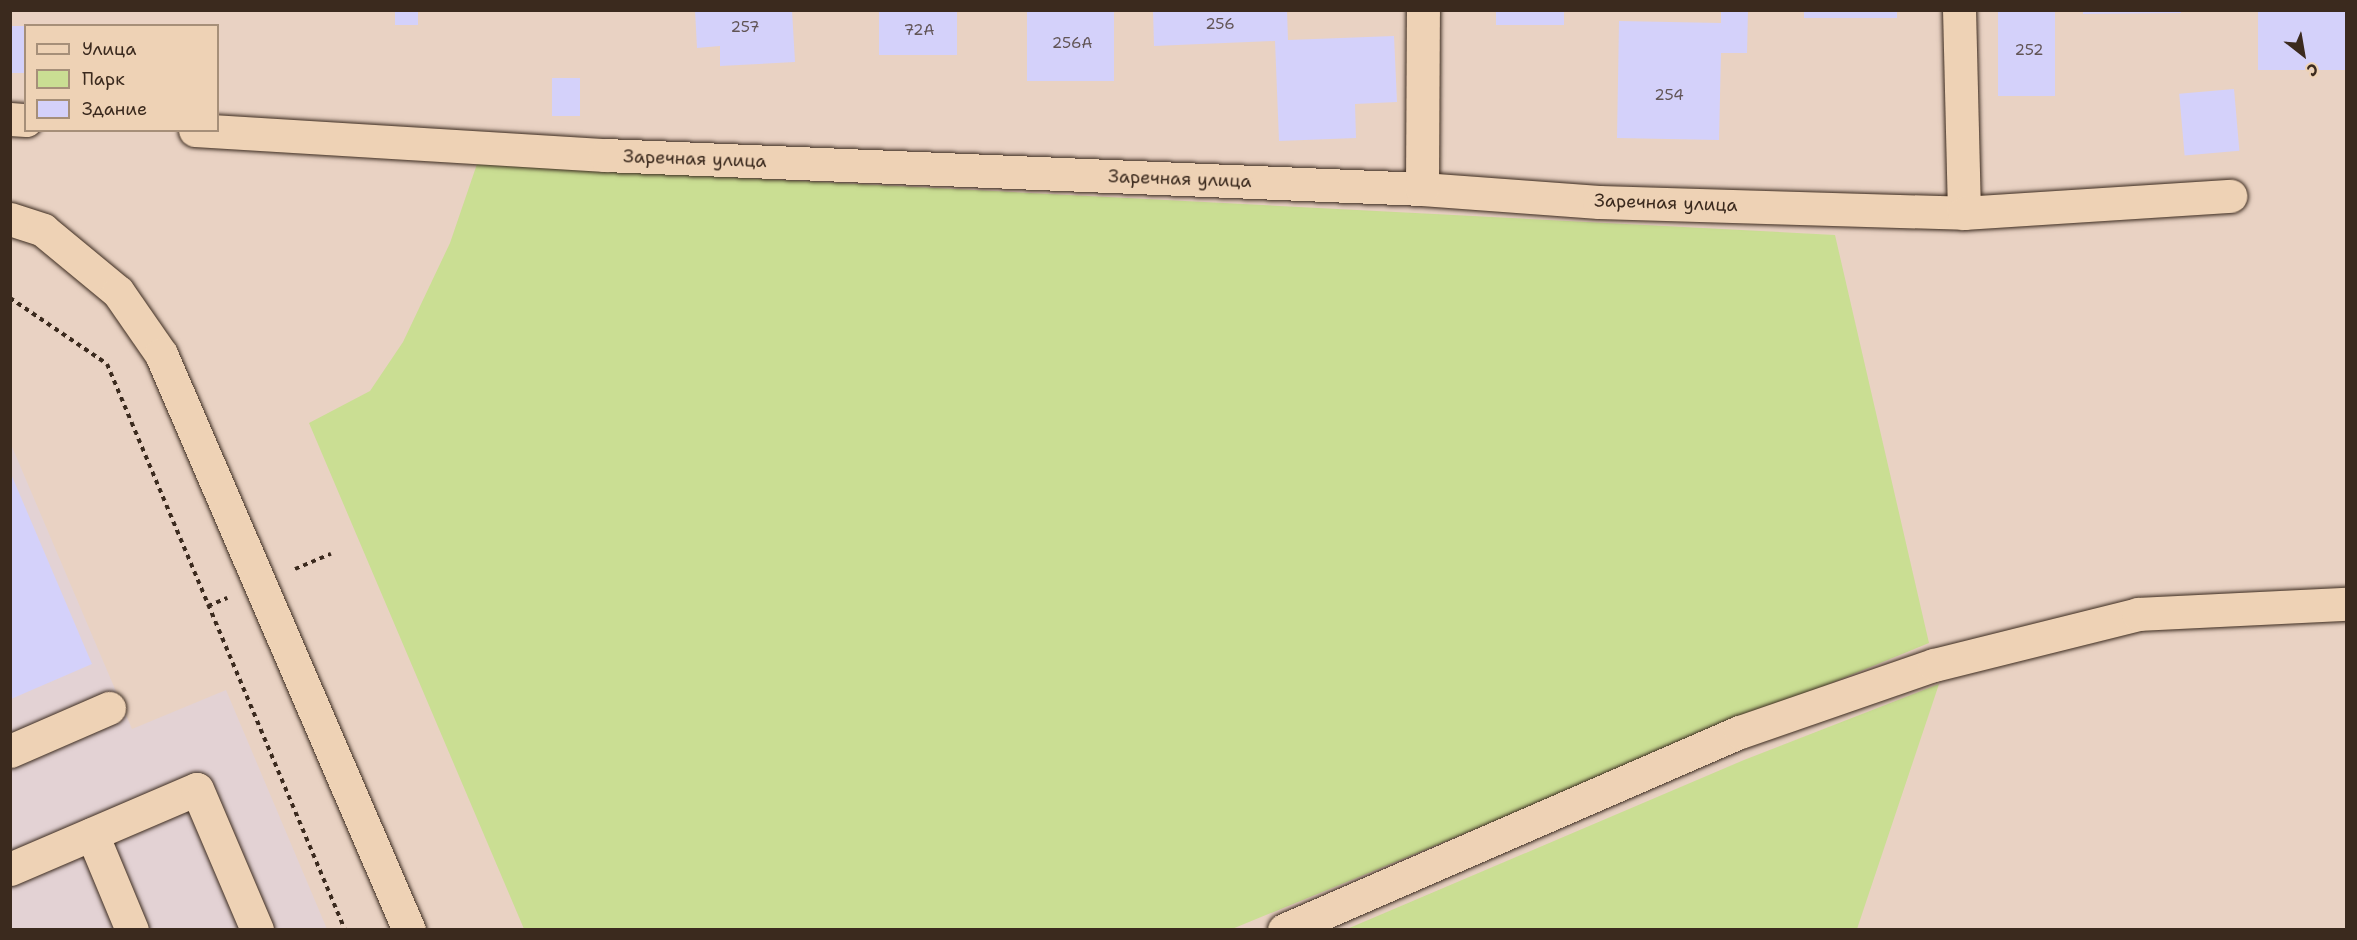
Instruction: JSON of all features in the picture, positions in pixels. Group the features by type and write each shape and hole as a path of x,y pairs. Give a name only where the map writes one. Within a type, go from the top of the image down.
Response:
{"street":[{"path":"1422,189 1423,10"},
{"path":"1959,10 1964,213"},
{"name":"Заречная улица","path":"219,131 605,155 1422,189 1599,202 1964,213 2230,196"},
{"path":"10,219 43,230 118,292 160,354 409,930"},
{"path":"1284,930 1740,732 1934,665 2138,614 2346,604"},
{"path":"10,751 110,708"},
{"path":"10,869 197,789 257,930"},
{"path":"92,834 132,930"}],"path":[{"path":"10,298 107,364 345,930"}],"shaded area":[{"path":"10,442 132,729 226,690 327,929 11,929"}],"green space":[{"path":"477,164 1835,235 1929,643 1232,929 524,929 309,423 370,391 403,342 450,243"},
{"path":"1939,684 1857,929 1347,929 1744,760"}],"building":[{"path":"395,10 418,10 418,25 395,25"},
{"path":"695,10 792,10 795,62 720,66 720,46 697,48"},
{"path":"879,10 957,10 957,55 879,55"},
{"path":"1027,10 1114,10 1114,81 1027,81"},
{"path":"1153,10 1287,10 1288,40 1394,36 1397,102 1355,104 1356,138 1279,141 1275,41 1154,46"},
{"path":"1496,10 1564,10 1564,25 1496,25"},
{"path":"1721,10 1748,10 1747,53 1721,53 1719,140 1617,138 1619,21 1721,23"},
{"path":"1804,10 1897,10 1897,18 1804,18"},
{"path":"1998,10 2055,10 2055,96 1998,96"},
{"path":"2083,10 2181,10 2181,13 2083,14"},
{"path":"2258,10 2346,10 2346,70 2258,70"},
{"path":"10,26 24,26 24,73 10,73"},
{"path":"552,78 580,78 580,116 552,116"},
{"path":"2234,89 2239,151 2185,156 2179,94"},
{"path":"11,474 92,664 11,699"}]}
